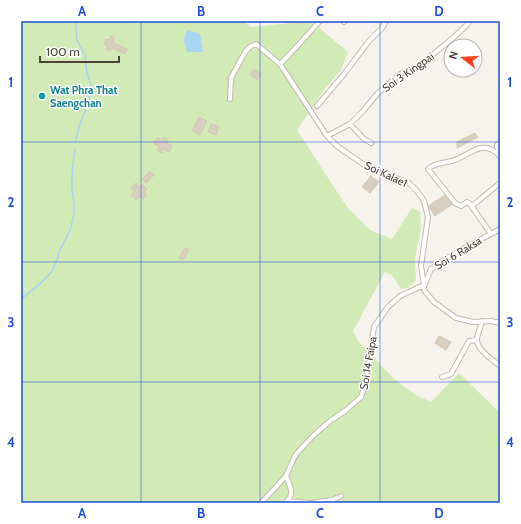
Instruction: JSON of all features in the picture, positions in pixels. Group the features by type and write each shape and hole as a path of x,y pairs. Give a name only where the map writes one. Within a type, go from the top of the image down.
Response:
{"street":[{"path":"280,64 320,21"},
{"path":"317,106 369,41 382,28 385,24 383,21"},
{"name":"Soi 3 Kingpai","path":"327,136 350,124 363,112 378,93 400,74 419,66 454,37 467,25 469,21"},
{"name":"Soi Kalae1","path":"230,99 231,78 245,52 251,46 256,44 280,64 327,136 338,147 372,170 408,182 424,201 428,217 421,266 424,285"},
{"path":"350,124 364,139 371,143"},
{"path":"500,143 496,145 500,151"},
{"path":"491,234 472,206 467,202 461,206 456,203 428,170 428,168 433,165 452,161 476,149 482,148 495,151 500,156"},
{"path":"472,206 500,183"},
{"name":"Soi 6 Raksa","path":"424,285 431,269 445,259 500,229"},
{"path":"424,285 424,290 434,302 456,318 473,322 491,321 500,323"},
{"name":"Soi 14 Faipa","path":"261,503 286,476 297,453 330,421 345,411 361,397 365,385 374,327 388,307 400,296 424,285"},
{"path":"482,321 477,340 479,346 500,366"},
{"path":"442,377 451,374 469,342 477,340"},
{"path":"286,476 292,492 287,502"},
{"path":"287,502 311,503 332,500 341,496"}],"green space":[{"path":"21,21 244,21 251,27 311,21 348,52 341,70 324,90 297,130 347,207 370,230 392,239 412,208 420,212 421,228 415,258 416,280 408,288 401,289 392,275 385,272 353,331 358,341 394,379 416,395 431,402 459,373 500,413 500,503 21,503"}],"water":[{"path":"187,30 200,34 203,52 187,52 184,39"}],"building":[{"path":"111,36 115,38 113,43 127,49 125,54 112,48 110,51 106,49 107,45 104,44 106,39 109,40"},
{"path":"254,69 261,74 257,80 250,74"},
{"path":"199,117 207,121 200,135 192,131"},
{"path":"211,124 219,126 216,135 208,132"},
{"path":"475,133 478,137 457,148 457,142"},
{"path":"164,137 168,139 167,143 172,146 169,152 163,149 162,153 157,150 159,147 154,144 157,138 162,140"},
{"path":"150,171 154,175 146,183 142,179"},
{"path":"371,176 379,182 370,193 362,187"},
{"path":"136,183 139,187 142,184 147,189 144,192 147,194 143,199 140,196 136,200 131,195 135,191 131,188"},
{"path":"447,194 454,203 435,216 428,206"},
{"path":"185,248 189,250 183,260 179,258"},
{"path":"439,336 451,342 446,350 435,343"}],"waterway":[{"path":"75,142 91,94 91,85 87,73 85,55 77,40 76,21"},
{"path":"21,299 50,273 71,226 74,209 72,180 75,150"}],"place":[{"name":"Wat Phra That Saengchan","path":"42,96"}]}
